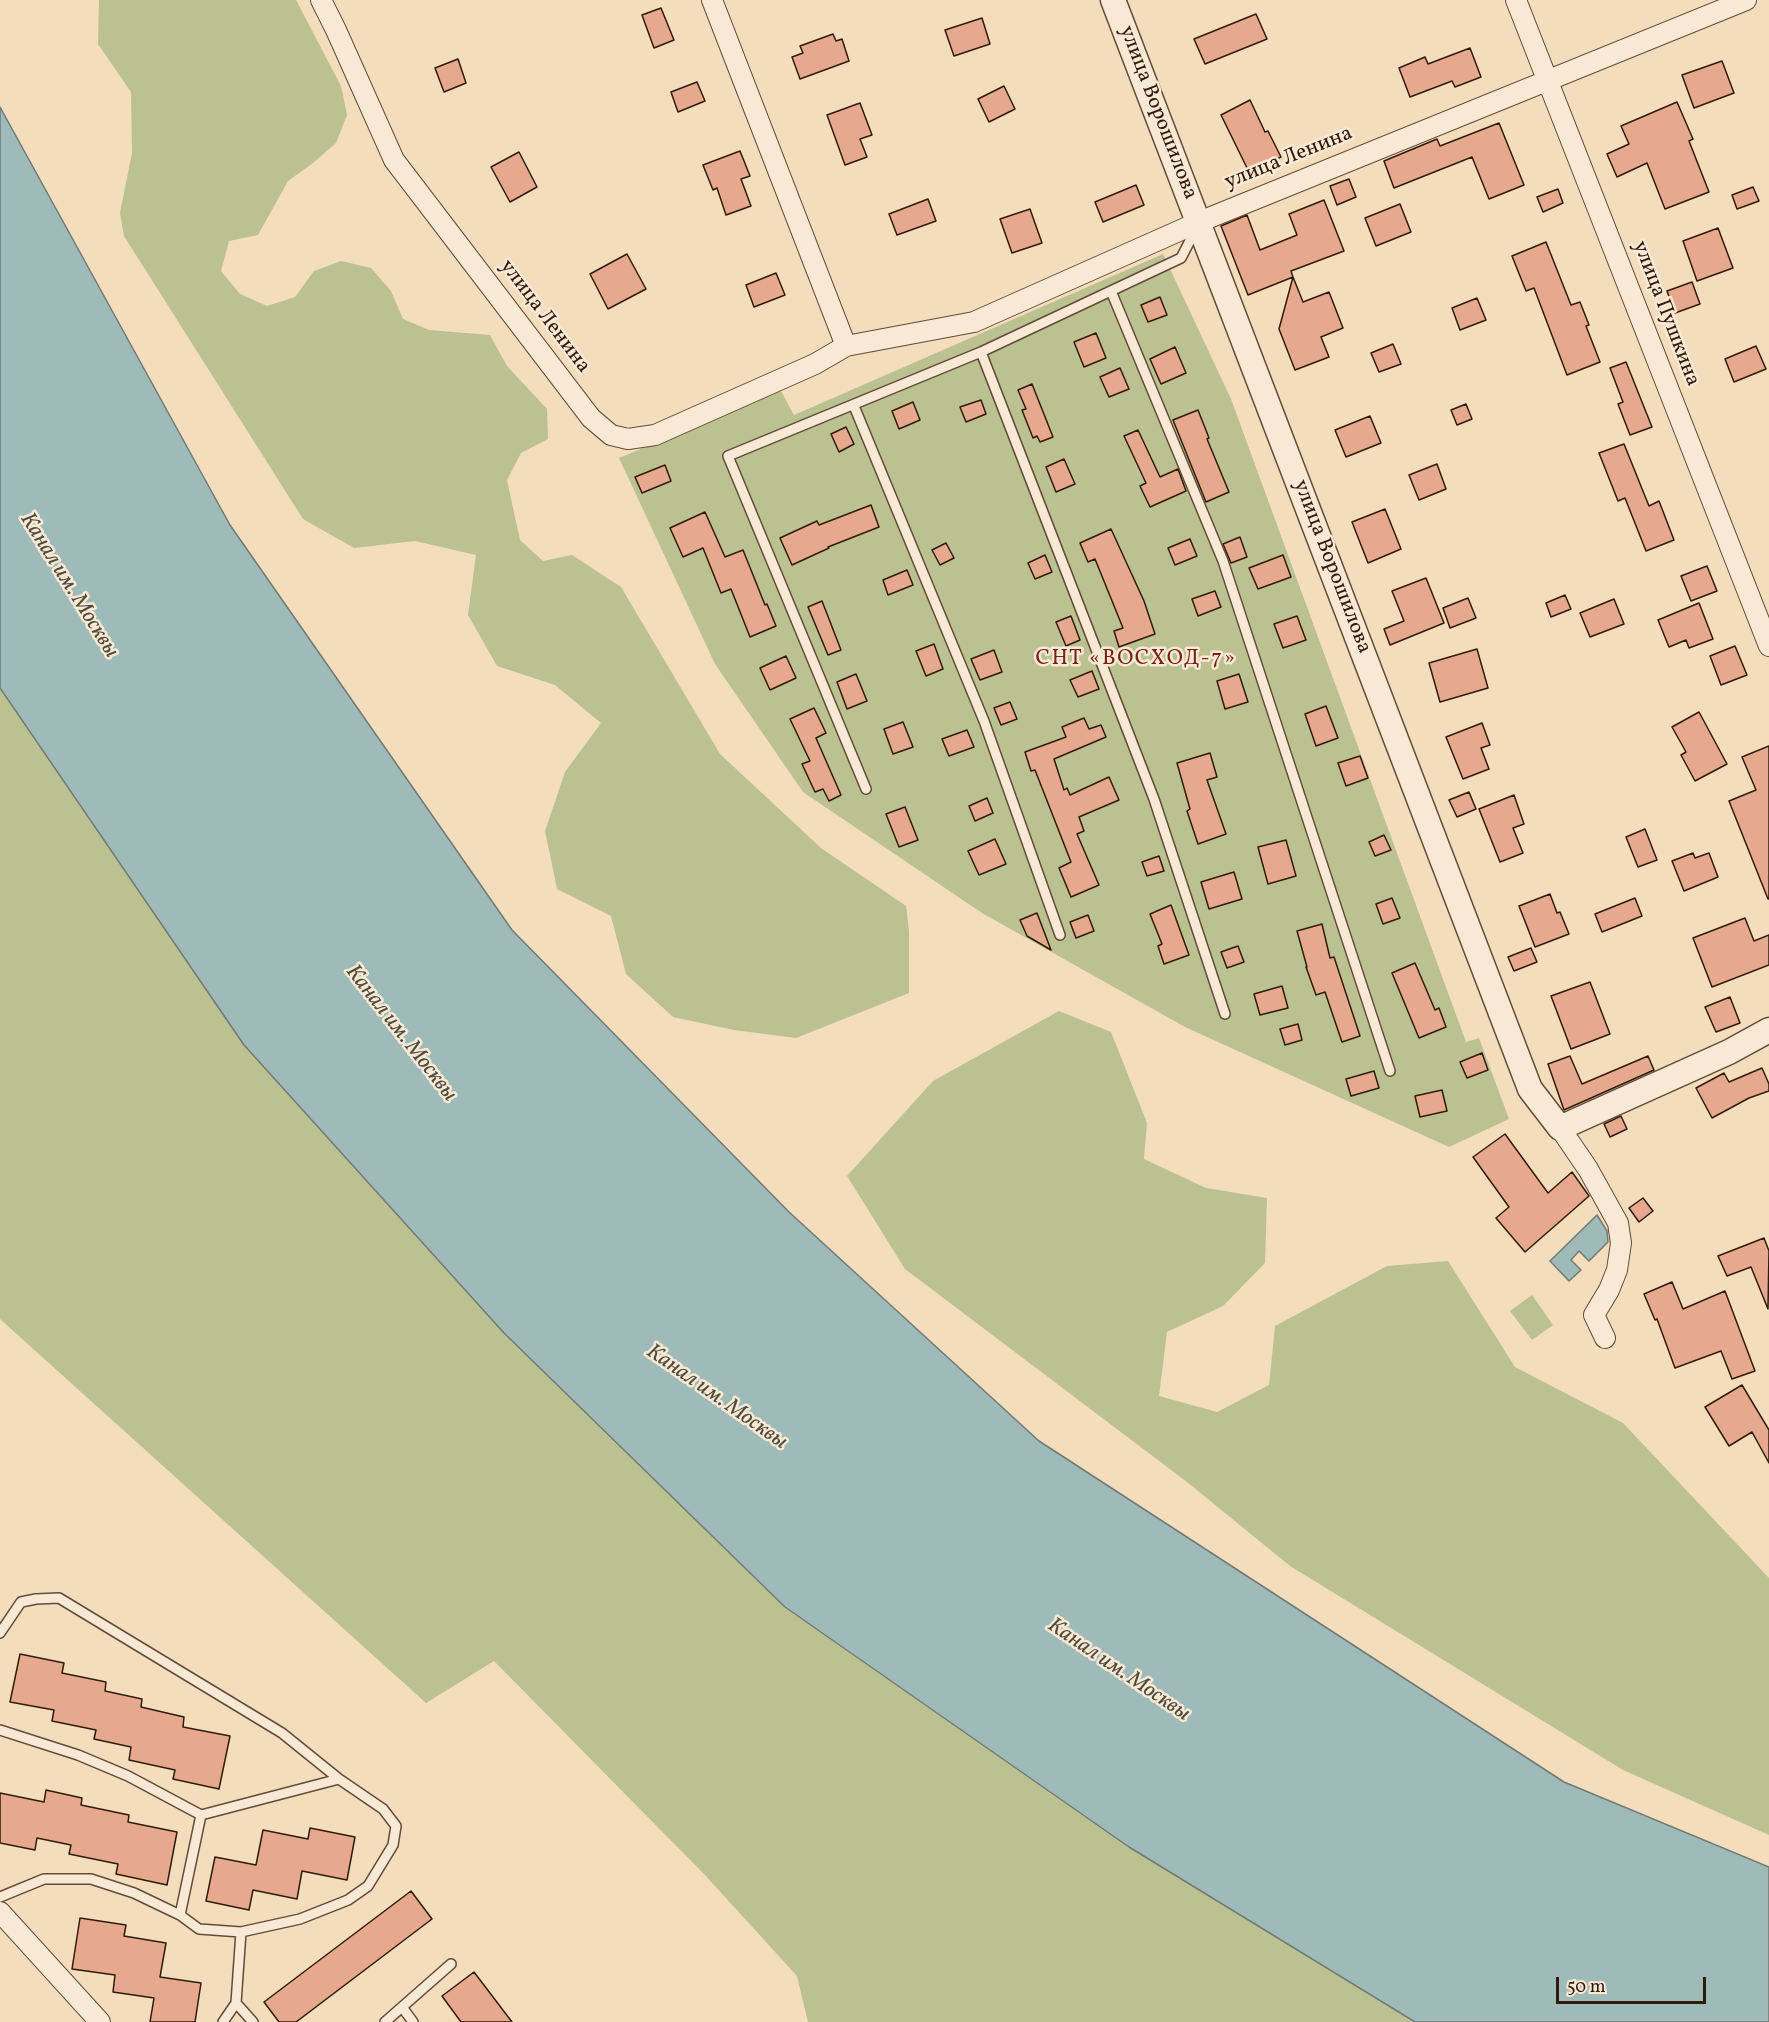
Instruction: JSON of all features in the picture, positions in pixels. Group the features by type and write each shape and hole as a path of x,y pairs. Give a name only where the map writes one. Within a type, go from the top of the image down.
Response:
{"street":[{"name":"улица Ленина","path":"321,0 394,160 591,418 611,435 628,439 655,435 815,364 846,346 974,322 1199,222 1746,0"},
{"path":"712,0 846,346"},
{"name":"улица Ворошилова","path":"1113,0 1530,1089 1560,1128"},
{"name":"улица Пушкина","path":"1516,0 1769,646"},
{"path":"1605,1338 1594,1315 1609,1290 1617,1270 1621,1243 1618,1223 1588,1169 1560,1128 1729,1052 1769,1030"},
{"path":"0,1912 100,2022"}],"lane":[{"path":"866,789 728,456 981,352 1182,258 1199,222"},
{"path":"1111,291 1223,561 1390,1071"},
{"path":"981,352 1154,799 1225,1014"},
{"path":"854,406 984,721 1060,935"},
{"path":"0,1634 21,1602 59,1598 282,1733 339,1779 383,1809 396,1826 393,1845 368,1886 348,1900 300,1918 241,1932 199,1929 180,1915 134,1893 91,1879 44,1879 0,1897"},
{"path":"0,1730 78,1755 118,1772 201,1815 339,1779"},
{"path":"180,1915 201,1815"},
{"path":"223,2022 236,2003 241,1932"},
{"path":"385,2022 451,1964"},
{"path":"236,2003 253,2022"},
{"path":"402,2007 413,2022"}],"green space":[{"path":"99,0 296,0 341,86 347,115 336,143 288,181 258,235 229,241 221,271 240,294 267,306 295,297 314,271 341,261 371,268 391,291 403,319 429,330 490,335 507,366 547,409 548,439 521,453 507,480 520,540 543,561 572,555 621,587 720,754 821,848 906,906 909,931 909,993 796,1038 734,1030 673,1017 626,974 611,916 557,889 545,831 565,772 601,723 555,685 497,666 468,615 476,555 415,541 354,548 303,519 124,236 120,213 132,153 131,92 98,44"},
{"path":"1163,254 1231,399 1466,1042 1479,1038 1509,1119 1449,1147 1185,1027 982,913 803,792 715,664 619,458 781,391 794,415"},
{"path":"0,688 244,1045 785,1607 1129,1847 1415,2022 808,2022 797,1976 704,1874 494,1661 426,1703 0,1319"},
{"path":"1059,1011 1111,1032 1147,1123 1144,1159 1206,1188 1267,1198 1265,1263 1223,1306 1167,1332 1159,1396 1217,1412 1269,1385 1275,1326 1387,1266 1448,1261 1515,1367 1623,1423 1769,1578 1769,1835 1623,1770 1290,1566 1187,1482 905,1269 847,1176 933,1081"},
{"path":"1532,1295 1553,1325 1532,1340 1510,1311"}],"water":[{"name":"Канал им. Москвы","path":"0,107 230,525 512,930 789,1212 1039,1441 1564,1782 1769,1867 1769,2022 1415,2022 1129,1847 785,1607 504,1333 244,1045 0,688"},
{"path":"1597,1215 1607,1231 1608,1242 1589,1261 1579,1251 1571,1260 1581,1270 1569,1281 1550,1261"}],"building":[{"path":"661,8 674,40 654,48 642,15"},
{"path":"1256,14 1267,39 1205,64 1194,39"},
{"path":"982,18 990,44 954,56 945,30"},
{"path":"833,34 836,41 842,39 849,61 800,79 792,57 803,53 800,46"},
{"path":"1470,48 1481,77 1455,87 1452,81 1410,97 1399,68 1425,57 1428,64"},
{"path":"458,59 466,83 444,92 435,68"},
{"path":"1722,61 1734,93 1694,108 1682,75"},
{"path":"697,82 705,101 678,112 671,92"},
{"path":"1004,86 1015,109 989,122 978,99"},
{"path":"1250,100 1265,132 1268,131 1281,157 1249,172 1221,115"},
{"path":"1677,102 1693,139 1689,141 1709,192 1665,209 1647,163 1617,177 1607,154 1629,144 1621,126"},
{"path":"860,103 872,135 860,139 867,157 845,165 827,115"},
{"path":"1499,123 1524,185 1489,199 1472,157 1394,188 1384,161 1437,139 1440,146"},
{"path":"740,151 750,176 741,179 751,206 726,215 717,188 713,190 703,165"},
{"path":"519,152 537,187 510,202 491,167"},
{"path":"1349,179 1356,197 1337,205 1330,186"},
{"path":"1136,185 1144,205 1103,222 1095,202"},
{"path":"1753,187 1759,201 1737,209 1732,195"},
{"path":"1558,189 1563,203 1543,212 1537,197"},
{"path":"928,199 936,221 897,235 889,214"},
{"path":"1324,200 1344,251 1291,271 1293,277 1248,295 1221,226 1247,215 1260,250 1297,235 1289,214"},
{"path":"1400,204 1411,232 1376,246 1365,218"},
{"path":"1030,209 1042,243 1012,253 1000,219"},
{"path":"1718,228 1733,268 1697,281 1683,241"},
{"path":"1546,242 1571,305 1580,302 1589,325 1586,326 1600,362 1567,375 1534,288 1526,291 1512,256"},
{"path":"627,254 646,289 608,309 590,274"},
{"path":"776,273 785,295 754,307 746,285"},
{"path":"1293,277 1303,302 1329,292 1343,328 1321,337 1329,357 1295,370 1279,329"},
{"path":"1692,282 1700,304 1675,313 1667,291"},
{"path":"1160,297 1167,315 1148,322 1141,305"},
{"path":"1477,298 1486,320 1460,330 1452,308"},
{"path":"1096,333 1106,358 1084,367 1074,342"},
{"path":"1393,344 1401,364 1379,372 1371,353"},
{"path":"1756,346 1766,369 1734,382 1725,359"},
{"path":"1175,347 1186,373 1161,384 1150,359"},
{"path":"1626,362 1652,427 1630,435 1618,404 1623,402 1610,368"},
{"path":"1120,368 1129,389 1109,397 1100,377"},
{"path":"1032,384 1053,437 1040,442 1037,436 1033,438 1022,410 1026,409 1018,390"},
{"path":"981,400 986,414 966,422 960,407"},
{"path":"913,402 920,420 899,429 892,411"},
{"path":"1466,404 1472,419 1457,425 1451,410"},
{"path":"1198,410 1209,438 1207,439 1229,492 1206,502 1173,420"},
{"path":"1370,416 1381,443 1346,457 1335,430"},
{"path":"846,427 854,444 839,452 831,434"},
{"path":"1138,430 1160,477 1178,469 1186,491 1150,507 1140,486 1146,483 1124,436"},
{"path":"1624,444 1649,506 1659,501 1674,540 1646,551 1625,498 1618,501 1599,453"},
{"path":"1064,459 1075,484 1056,492 1046,467"},
{"path":"1437,464 1446,489 1419,500 1409,475"},
{"path":"665,465 671,481 642,493 635,477"},
{"path":"871,505 879,527 828,547 792,565 780,538 817,521 819,525"},
{"path":"1385,509 1401,549 1368,563 1352,522"},
{"path":"705,512 725,557 743,550 776,626 750,637 731,589 721,593 703,548 683,557 670,528"},
{"path":"1111,529 1144,601 1155,634 1119,647 1114,631 1123,628 1095,559 1088,562 1080,543"},
{"path":"1240,537 1247,557 1231,563 1223,544"},
{"path":"1190,539 1197,556 1175,565 1168,548"},
{"path":"946,543 954,558 940,565 932,550"},
{"path":"1045,555 1052,572 1035,579 1028,563"},
{"path":"1283,555 1291,577 1258,589 1249,568"},
{"path":"1707,566 1717,591 1691,601 1681,576"},
{"path":"907,570 913,585 888,595 883,580"},
{"path":"1426,578 1444,623 1390,645 1384,629 1404,621 1392,591"},
{"path":"1215,591 1221,607 1198,616 1192,599"},
{"path":"1565,595 1571,609 1551,617 1546,603"},
{"path":"1468,598 1476,618 1450,628 1443,608"},
{"path":"1614,599 1624,624 1590,637 1580,613"},
{"path":"822,601 841,650 828,655 808,607"},
{"path":"1699,603 1713,639 1689,648 1686,640 1669,647 1658,620"},
{"path":"1071,616 1080,640 1066,646 1056,622"},
{"path":"1297,616 1306,640 1283,648 1274,624"},
{"path":"934,644 943,669 926,676 916,651"},
{"path":"1735,646 1747,675 1721,685 1710,656"},
{"path":"1477,649 1488,688 1440,702 1429,663"},
{"path":"994,650 1002,672 980,680 971,659"},
{"path":"786,656 796,678 770,690 760,668"},
{"path":"1092,671 1099,689 1078,697 1070,680"},
{"path":"856,674 867,701 847,709 837,682"},
{"path":"1239,674 1248,702 1225,709 1217,681"},
{"path":"1010,702 1017,719 1001,725 994,708"},
{"path":"1326,706 1338,738 1316,746 1305,714"},
{"path":"814,708 826,733 816,738 841,795 829,801 823,789 815,792 802,764 810,761 790,719"},
{"path":"1699,712 1727,764 1695,781 1681,755 1686,752 1672,727"},
{"path":"1084,718 1089,729 1101,725 1106,737 1054,759 1064,790 1067,788 1070,795 1109,777 1119,800 1079,817 1084,831 1077,834 1099,885 1071,897 1059,868 1071,862 1035,770 1031,771 1025,752 1066,737 1062,727"},
{"path":"903,722 913,747 893,754 884,729"},
{"path":"1482,723 1490,745 1481,748 1489,769 1463,779 1446,737"},
{"path":"967,730 974,747 949,756 942,739"},
{"path":"1769,746 1768,899 1729,801 1756,790 1742,757"},
{"path":"1210,753 1217,777 1207,780 1226,834 1198,844 1187,811 1190,809 1177,763"},
{"path":"1360,756 1368,778 1346,786 1338,763"},
{"path":"1469,792 1476,809 1457,817 1449,800"},
{"path":"1514,795 1524,824 1513,828 1523,853 1500,862 1479,809"},
{"path":"987,798 993,813 975,821 969,806"},
{"path":"905,807 918,840 899,847 886,814"},
{"path":"1645,829 1657,860 1638,867 1626,837"},
{"path":"1384,835 1391,850 1375,856 1369,842"},
{"path":"995,839 1006,864 979,875 968,851"},
{"path":"1286,840 1296,876 1268,884 1258,847"},
{"path":"1693,853 1695,858 1709,853 1718,877 1684,891 1672,861"},
{"path":"1159,856 1164,871 1147,876 1142,862"},
{"path":"1234,872 1242,899 1209,909 1201,882"},
{"path":"1550,894 1557,913 1560,912 1569,934 1535,947 1519,906"},
{"path":"1392,898 1400,918 1383,924 1376,904"},
{"path":"1635,898 1642,916 1602,932 1595,914"},
{"path":"1171,905 1189,955 1164,964 1158,946 1162,944 1150,914"},
{"path":"1037,913 1051,950 1027,936 1020,920"},
{"path":"1088,915 1094,931 1076,938 1070,922"},
{"path":"1745,918 1754,941 1769,935 1769,965 1712,987 1693,938"},
{"path":"1322,924 1330,958 1334,957 1360,1036 1342,1042 1325,992 1316,995 1297,931"},
{"path":"1238,946 1244,962 1227,968 1221,952"},
{"path":"1531,948 1537,962 1514,971 1508,957"},
{"path":"1415,963 1435,1010 1439,1008 1446,1027 1419,1038 1392,973"},
{"path":"1590,982 1610,1034 1571,1049 1551,996"},
{"path":"1282,986 1288,1008 1260,1015 1254,994"},
{"path":"1730,997 1740,1023 1716,1032 1705,1007"},
{"path":"1298,1024 1302,1040 1285,1045 1280,1029"},
{"path":"1482,1053 1488,1070 1467,1078 1460,1062"},
{"path":"1570,1056 1582,1084 1648,1056 1654,1070 1564,1110 1548,1064"},
{"path":"1762,1068 1769,1084 1769,1091 1749,1098 1712,1118 1696,1088 1724,1073 1729,1082"},
{"path":"1374,1071 1379,1088 1351,1096 1346,1079"},
{"path":"1442,1090 1447,1111 1420,1117 1415,1096"},
{"path":"1621,1116 1627,1129 1610,1137 1604,1124"},
{"path":"1505,1134 1548,1193 1572,1172 1589,1196 1525,1252 1496,1218 1509,1207 1473,1157"},
{"path":"1643,1198 1653,1211 1639,1222 1629,1208"},
{"path":"1764,1238 1769,1251 1768,1309 1751,1267 1727,1276 1718,1256"},
{"path":"1672,1282 1683,1309 1725,1291 1755,1371 1732,1379 1721,1351 1675,1368 1657,1319 1655,1320 1644,1294"},
{"path":"1742,1385 1769,1430 1769,1463 1752,1432 1729,1446 1705,1407"},
{"path":"20,1654 64,1663 62,1673 106,1682 105,1691 142,1699 141,1707 184,1717 183,1727 230,1736 219,1789 173,1779 175,1770 129,1760 131,1747 94,1739 96,1730 52,1721 54,1710 10,1702"},
{"path":"46,1790 82,1798 81,1805 129,1815 128,1822 177,1832 167,1885 116,1874 118,1864 69,1854 71,1845 37,1838 35,1850 0,1843 0,1793 44,1802"},
{"path":"310,1828 355,1837 347,1880 302,1871 297,1899 253,1890 249,1910 206,1901 215,1857 256,1865 263,1830 308,1839"},
{"path":"411,1891 432,1919 296,2022 279,2022 264,2002"},
{"path":"80,1918 126,1925 124,1936 166,1943 160,1977 201,1983 195,2022 150,2022 154,1998 113,1992 115,1975 72,1969"},
{"path":"474,1972 512,2022 461,2022 442,1996"}],"district":[{"name":"СНТ «ВОСХОД-7»","path":"1136,660"}]}
